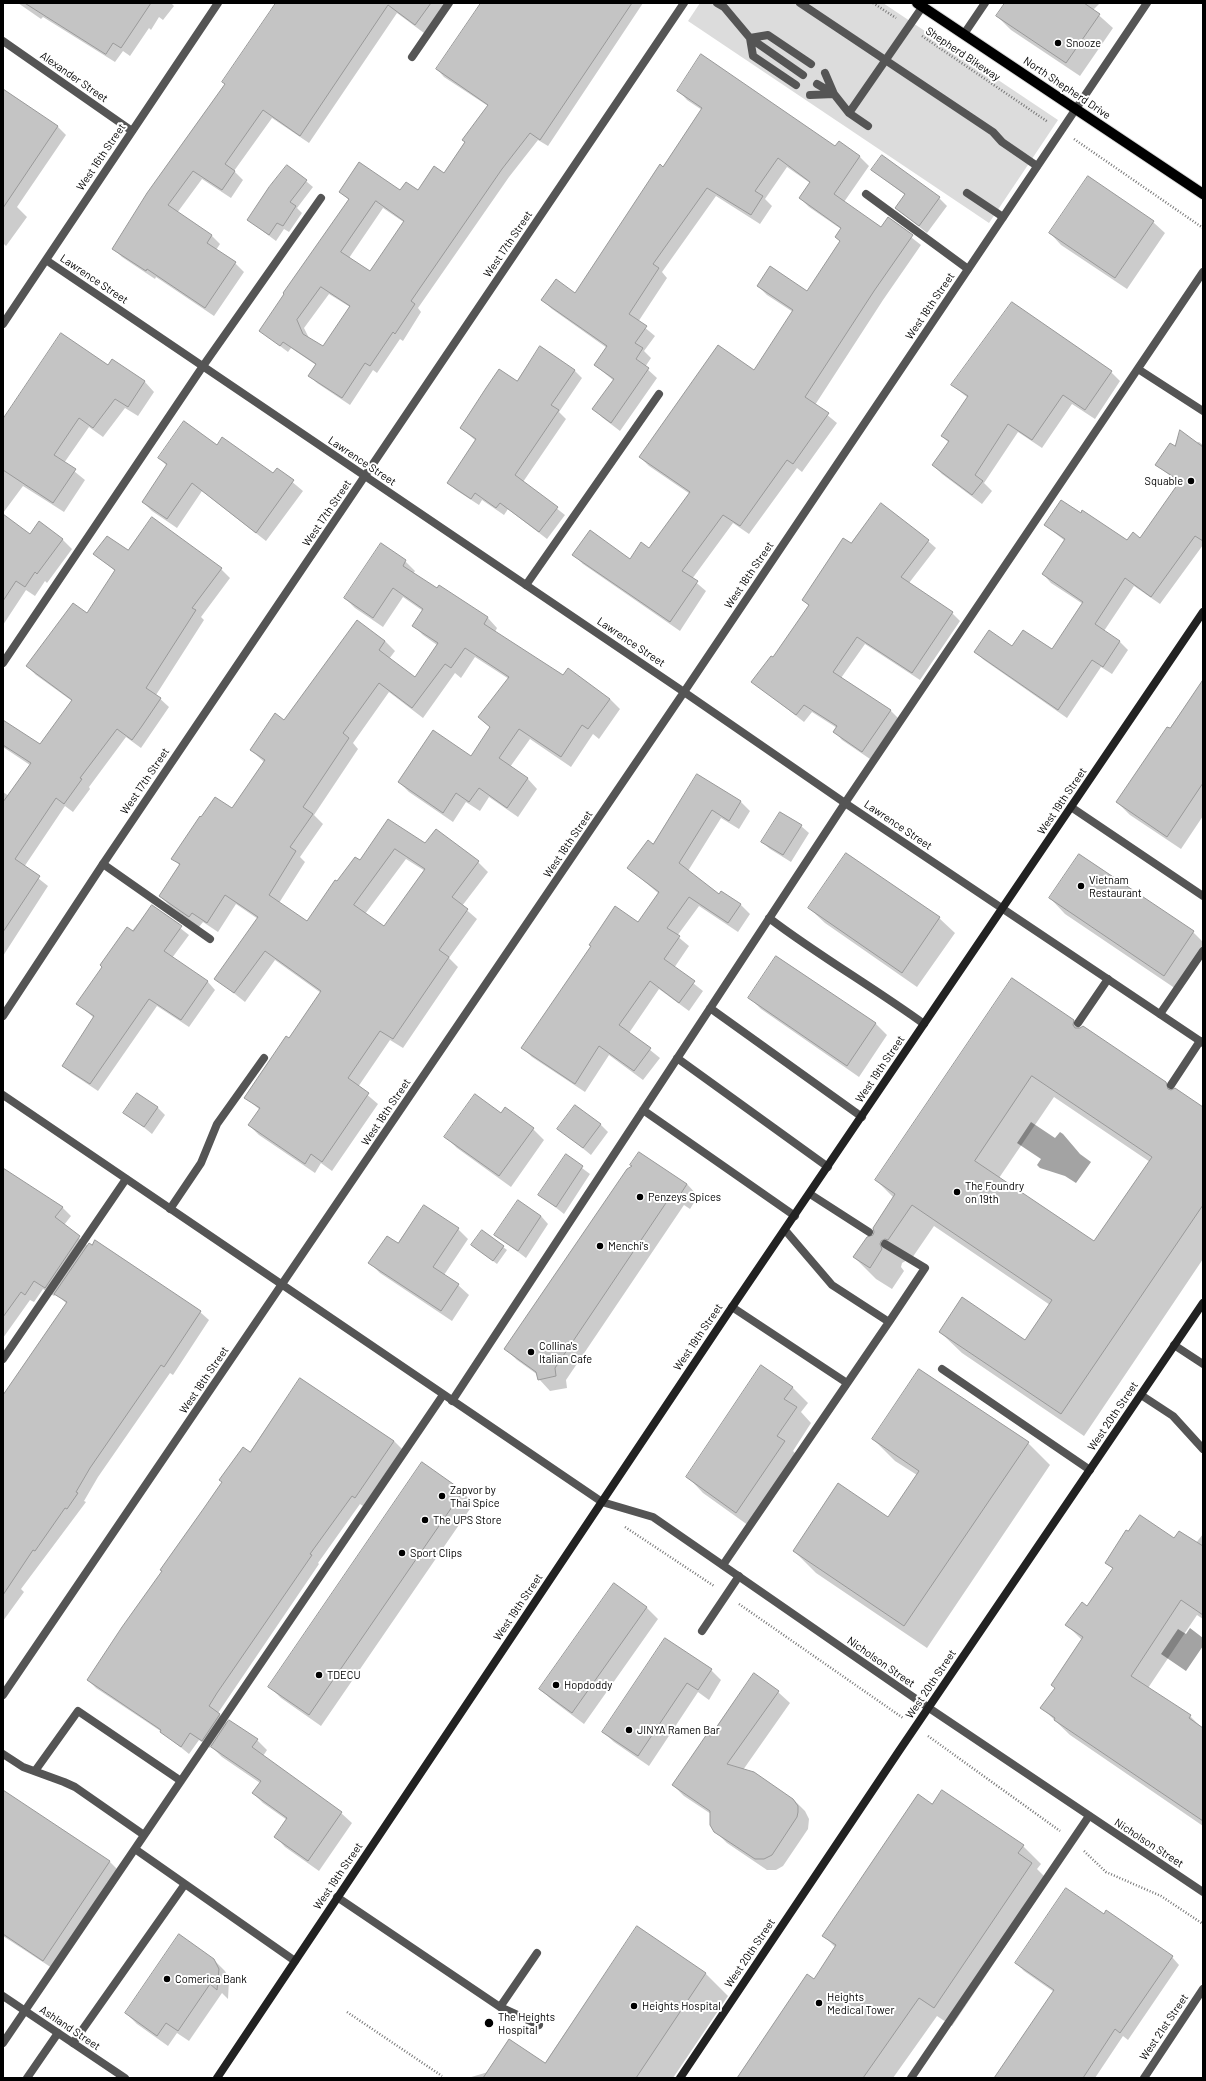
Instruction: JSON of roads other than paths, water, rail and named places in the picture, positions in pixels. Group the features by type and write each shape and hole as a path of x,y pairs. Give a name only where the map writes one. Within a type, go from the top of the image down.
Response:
{"main road":[{"name":"North Shepherd Drive","path":"920,5 1203,194"}],"street":[{"name":"West 16th Street","path":"3,324 218,3"},
{"path":"412,57 449,3"},
{"name":"West 17th Street","path":"3,1016 103,864 684,3"},
{"path":"717,3 724,7 750,38 803,75"},
{"path":"800,3 992,132 1002,142 1038,166"},
{"path":"964,34 985,3"},
{"name":"West 18th Street","path":"3,1695 684,692 1147,3"},
{"path":"849,113 908,27 920,5"},
{"path":"750,38 768,35 812,64"},
{"path":"750,38 753,56 796,85"},
{"name":"Alexander Street","path":"3,41 132,131"},
{"path":"825,72 834,94 849,113 868,126"},
{"path":"817,84 834,94"},
{"path":"810,95 834,94"},
{"path":"967,193 1003,217"},
{"path":"866,194 968,269"},
{"path":"3,663 203,366 321,198"},
{"name":"Lawrence Street","path":"46,260 684,692 845,803 1202,1042"},
{"path":"452,1401 845,803 1203,272"},
{"path":"1138,369 1203,411"},
{"path":"526,585 659,394"},
{"name":"West 19th Street","path":"217,2078 732,1307 1203,612"},
{"path":"1071,807 1203,896"},
{"path":"103,864 210,939"},
{"path":"769,918 798,940 886,996 924,1024"},
{"path":"1160,1014 1200,961 1203,951"},
{"path":"1078,1023 1108,979"},
{"path":"710,1008 862,1117"},
{"path":"1171,1085 1202,1042"},
{"path":"170,1209 201,1163 217,1124 264,1058"},
{"path":"677,1058 828,1167"},
{"name":"Nicholson Street","path":"3,1095 602,1502 654,1517 929,1708 1203,1892"},
{"path":"643,1110 795,1216"},
{"path":"3,1359 126,1179"},
{"path":"810,1194 870,1232"},
{"path":"785,1230 832,1284 889,1322"},
{"path":"722,1565 925,1268 885,1244"},
{"name":"West 20th Street","path":"680,2078 1203,1303"},
{"path":"732,1307 847,1383"},
{"path":"1174,1345 1203,1364"},
{"path":"942,1369 1090,1470"},
{"path":"3,2043 443,1395"},
{"path":"1141,1395 1174,1416 1203,1449"},
{"path":"702,1631 739,1576"},
{"path":"35,1771 78,1711 181,1781"},
{"path":"3,1754 24,1767 75,1787 144,1835"},
{"path":"911,2078 1089,1816"},
{"path":"135,1849 295,1961"},
{"path":"72,2043 185,1884"},
{"path":"337,1897 500,2007 539,2025"},
{"path":"500,2007 537,1953"},
{"name":"West 21st Street","path":"1144,2078 1203,1989"},
{"name":"Ashland Street","path":"3,1996 125,2078"},
{"path":"27,2078 58,2033"}],"place":[{"name":"Snooze","path":"1058,43"},
{"name":"Squable","path":"1191,481"},
{"name":"Vietnam Restaurant","path":"1081,886"},
{"name":"The Foundry on 19th","path":"957,1192"},
{"name":"Penzeys Spices","path":"640,1197"},
{"name":"Menchi's","path":"600,1246"},
{"name":"Collina's Italian Cafe","path":"531,1352"},
{"name":"Zapvor by Thai Spice","path":"442,1496"},
{"name":"The UPS Store","path":"425,1520"},
{"name":"Sport Clips","path":"402,1553"},
{"name":"TDECU","path":"319,1675"},
{"name":"Hopdoddy","path":"556,1685"},
{"name":"JINYA Ramen Bar","path":"629,1730"},
{"name":"Comerica Bank","path":"167,1979"},
{"name":"Heights Medical Tower","path":"819,2003"},
{"name":"Heights Hospital","path":"634,2006"},
{"name":"The Heights Hospital","path":"489,2023"}]}
